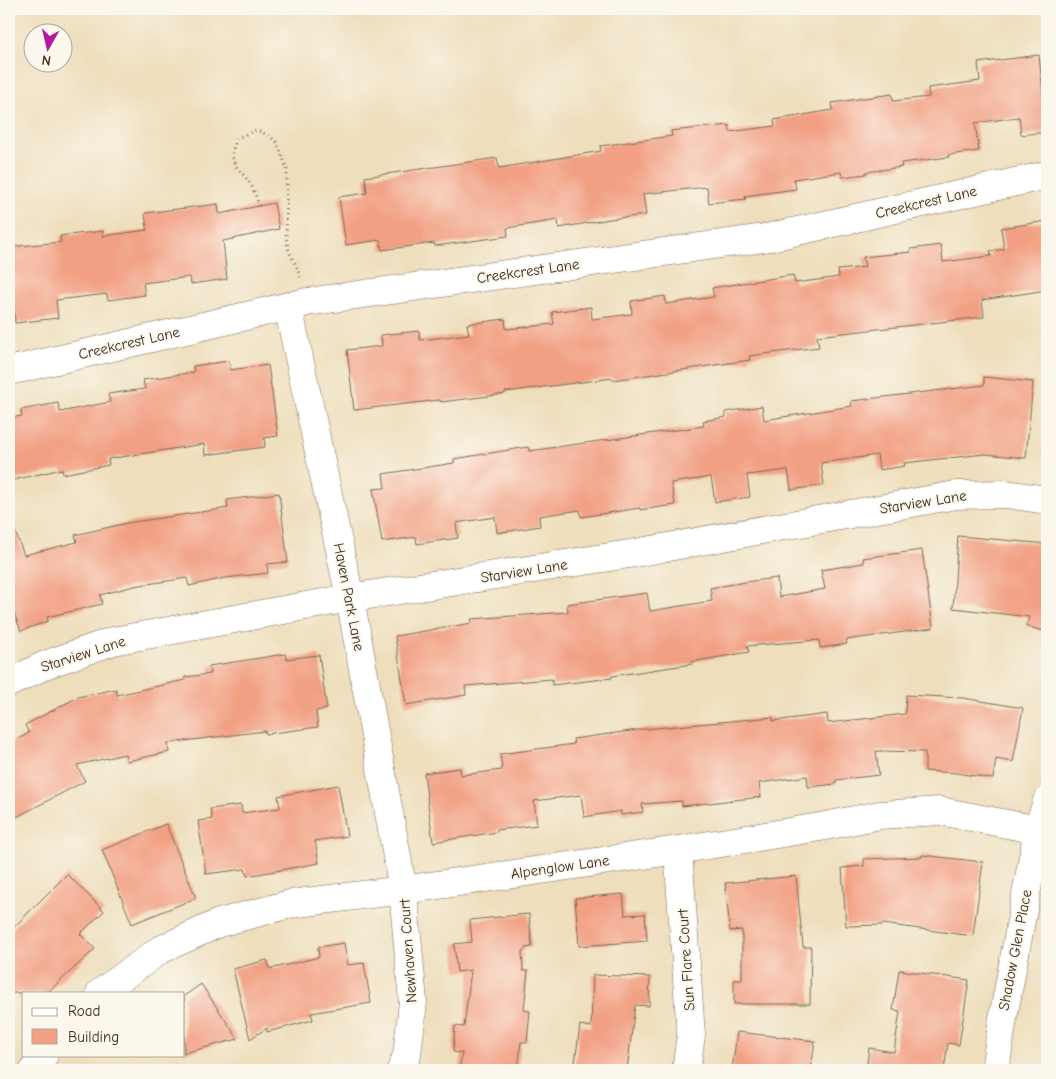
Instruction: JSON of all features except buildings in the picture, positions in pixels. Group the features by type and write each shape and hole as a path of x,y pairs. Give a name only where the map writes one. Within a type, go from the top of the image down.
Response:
{"street":[{"name":"Creekcrest Lane","path":"9,371 298,304 771,237 1047,175"},
{"name":"Haven Park Lane","path":"298,304 404,890"},
{"name":"Starview Lane","path":"9,683 45,664 113,641 350,598 635,553 956,495 1006,494 1047,500"},
{"name":"Shadow Glen Place","path":"995,1070 1038,830 1047,802"},
{"name":"Alpenglow Lane","path":"101,992 160,950 219,923 290,904 404,890 678,850 820,828 880,815 940,810 1038,830"},
{"name":"Sun Flare Court","path":"678,850 691,1035 686,1070"},
{"name":"Newhaven Court","path":"401,1070 407,1055 413,1002 404,890"},
{"path":"34,1070 43,1056"}],"path":[{"path":"258,206 252,185 233,162 232,149 236,138 256,130 268,135 277,142 287,170 286,237 289,252 296,265 298,304"}]}
